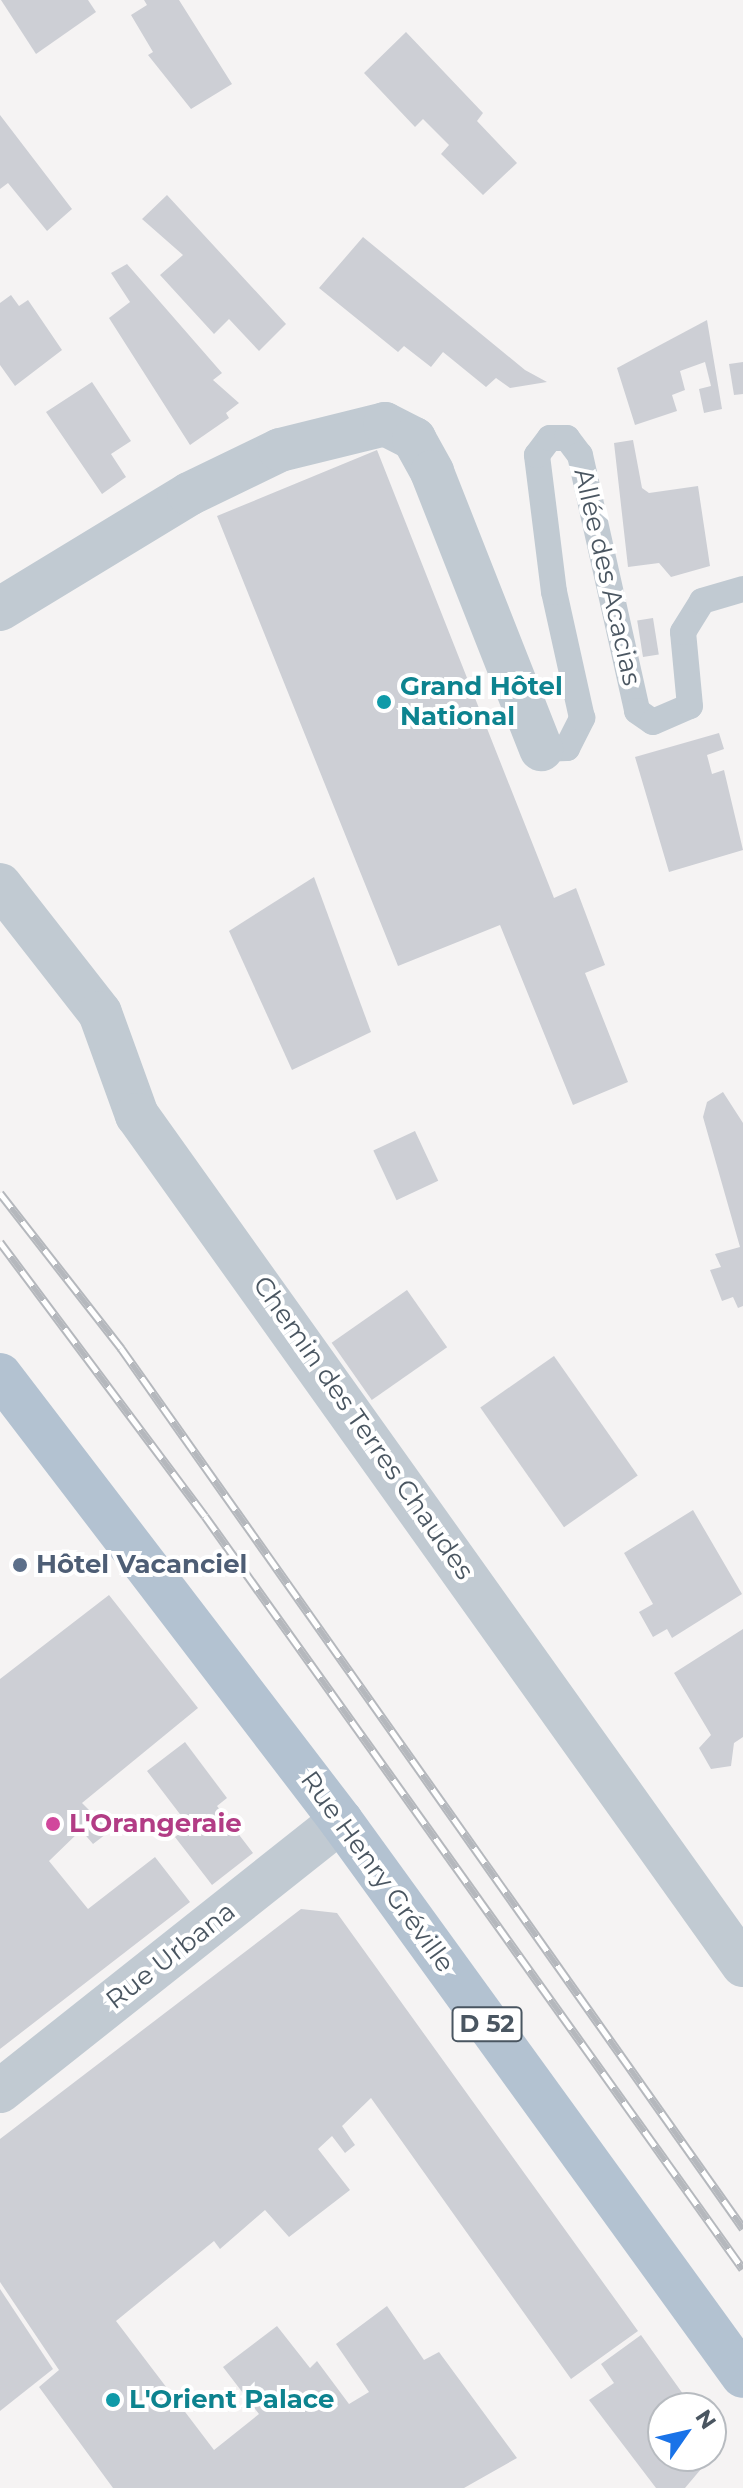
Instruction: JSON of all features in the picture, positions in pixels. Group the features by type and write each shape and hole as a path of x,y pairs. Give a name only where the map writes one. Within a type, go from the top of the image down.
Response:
{"main road":[{"name":"Rue Henry Gréville","path":"0,1375 341,1821 743,2376"}],"street":[{"name":"Allée des Acacias","path":"0,609 189,494 280,450 385,424 414,439 432,472 541,749"},
{"name":"Chemin des Terres Chaudes","path":"0,885 100,1013 137,1115 743,1965"},
{"name":"Rue Urbana","path":"0,2091 341,1821"}],"lane":[{"name":"Allée des Acacias","path":"541,749 567,748 582,718 554,592 537,455 550,438 567,438 580,455 637,711 653,722 690,706 683,632 702,601 743,589"}],"building":[{"path":"1,0 88,0 96,12 36,54"},
{"path":"144,0 179,0 232,84 191,109 148,55 153,52 131,15 147,5"},
{"path":"406,32 483,113 477,121 517,163 483,195 441,154 449,145 423,119 415,127 364,73"},
{"path":"0,115 72,209 47,231 8,183 0,189"},
{"path":"167,195 286,324 259,351 229,319 214,334 160,275 183,255 142,219"},
{"path":"363,237 525,370 547,382 510,388 496,378 486,387 443,352 431,367 404,346 398,352 319,288"},
{"path":"127,264 222,373 213,380 239,403 226,413 229,418 190,445 109,318 130,302 111,273"},
{"path":"11,295 19,306 28,300 62,350 15,386 0,365 0,303"},
{"path":"707,320 722,409 704,413 699,389 711,386 705,362 680,371 685,390 672,395 677,411 635,425 617,368"},
{"path":"743,362 743,394 734,395 729,364"},
{"path":"92,382 131,441 111,454 126,477 102,494 46,412"},
{"path":"633,440 642,488 649,493 698,486 710,566 671,577 659,563 628,567 614,443"},
{"name":"Grand Hôtel National","path":"377,450 554,898 576,888 605,965 585,973 628,1082 573,1105 500,925 398,966 217,516"},
{"path":"653,618 659,655 643,657 637,621"},
{"path":"719,733 724,749 707,755 712,774 724,770 743,850 669,872 635,757"},
{"path":"314,877 371,1032 292,1070 229,931"},
{"path":"723,1092 743,1123 743,1306 738,1308 733,1297 722,1301 710,1270 721,1267 715,1254 740,1247 703,1117 707,1102"},
{"path":"415,1131 438,1181 397,1200 373,1150"},
{"path":"407,1290 447,1347 372,1400 332,1343"},
{"path":"554,1356 638,1476 564,1527 480,1408"},
{"path":"693,1510 742,1594 672,1638 667,1629 653,1637 639,1612 653,1604 624,1553"},
{"name":"L'Orangeraie","path":"109,1595 198,1708 82,1803 110,1831 93,1844 81,1830 49,1861 88,1909 155,1857 190,1902 0,2049 0,1679"},
{"path":"743,1629 743,1737 734,1743 731,1766 711,1769 699,1748 711,1735 674,1673"},
{"path":"185,1742 227,1798 217,1806 253,1853 212,1885 175,1837 189,1826 147,1771"},
{"path":"301,1909 337,1913 638,2331 571,2379 371,2098 342,2126 355,2145 345,2153 332,2136 318,2149 350,2190 289,2237 265,2210 220,2249 214,2241 116,2321 214,2450 259,2414 223,2367 277,2326 310,2368 317,2361 349,2404 369,2392 336,2344 387,2306 424,2360 439,2352 517,2458 464,2488 113,2488 39,2387 59,2370 0,2282 0,2139"},
{"path":"0,2289 53,2369 0,2411"},
{"path":"641,2335 682,2392 647,2392 647,2472 698,2472 685,2488 656,2488 589,2400 614,2383 601,2364"}],"railway":[{"path":"0,1193 121,1348 743,2228"},
{"path":"0,1242 205,1516 743,2269"}],"place":[{"name":"Grand Hôtel National","path":"384,702"},
{"name":"Hôtel Vacanciel","path":"20,1565"},
{"name":"L'Orangeraie","path":"53,1824"},
{"name":"L'Orient Palace","path":"113,2400"}]}
